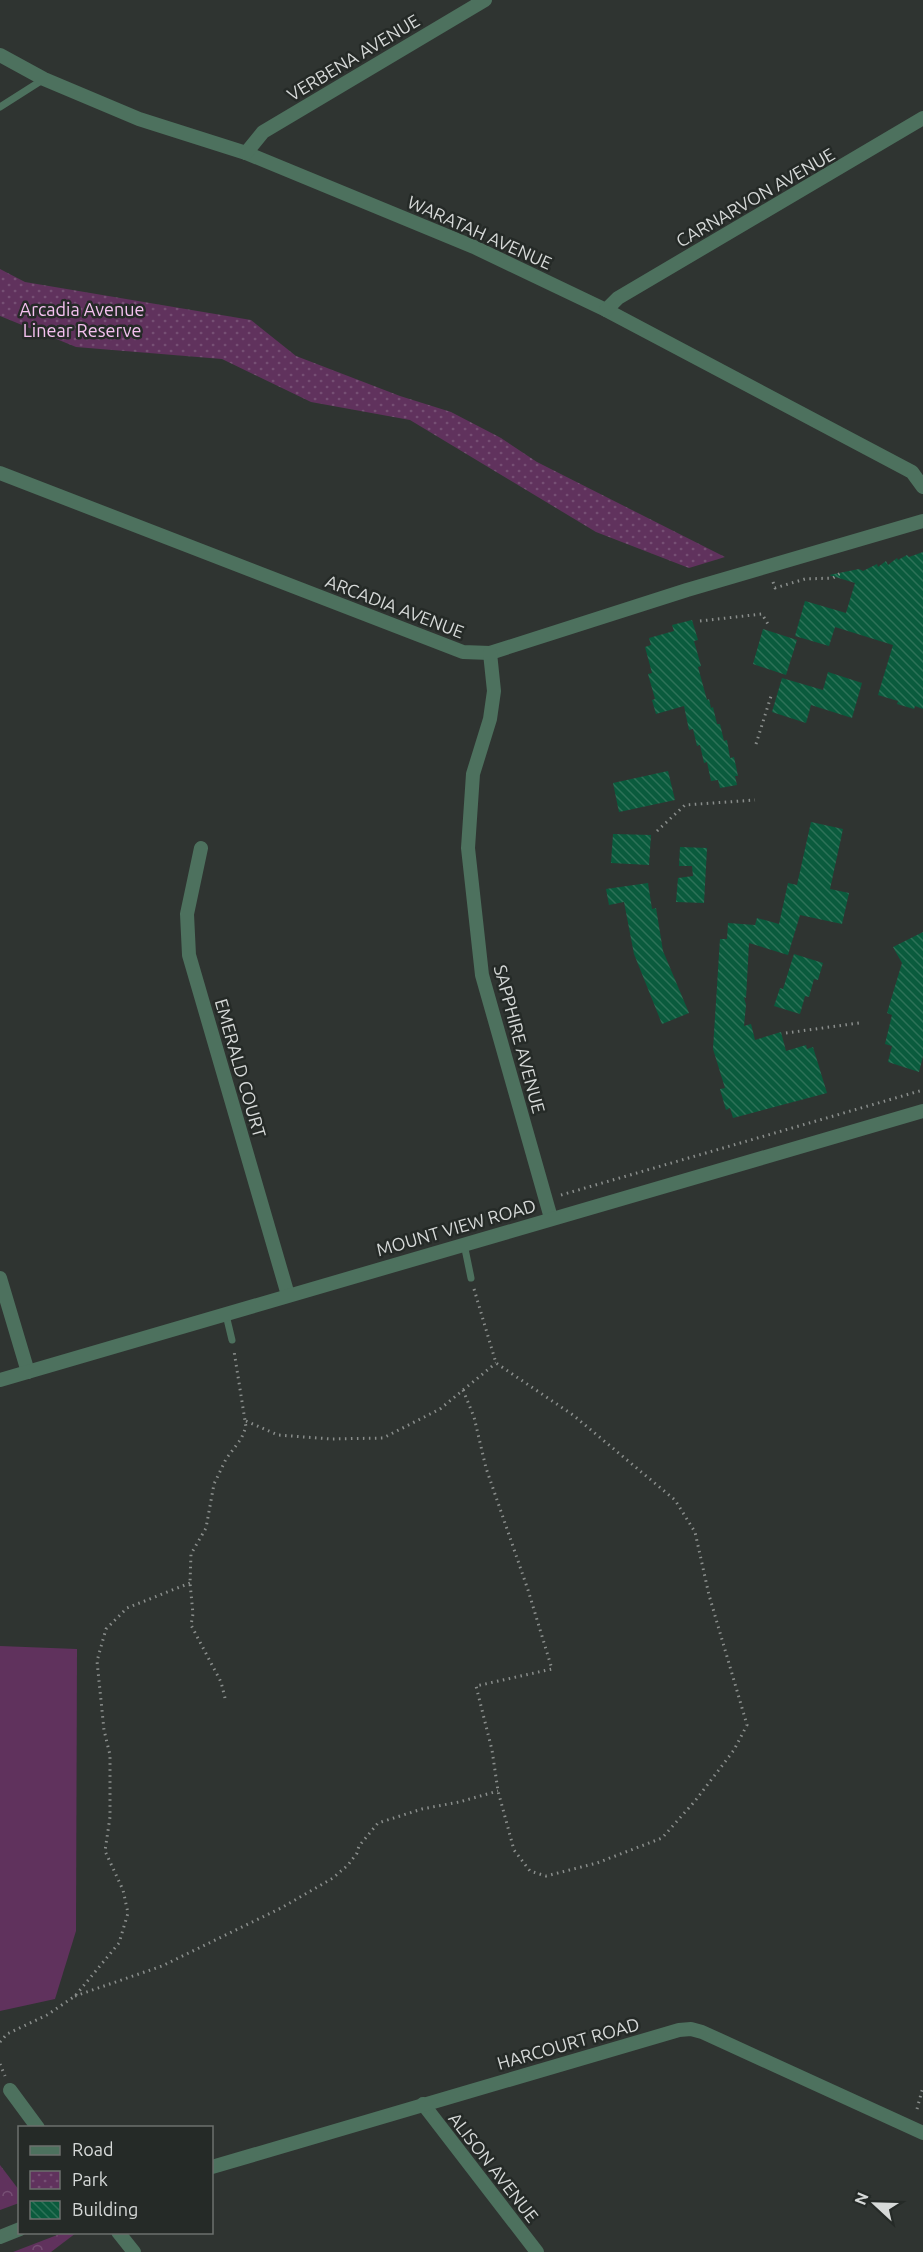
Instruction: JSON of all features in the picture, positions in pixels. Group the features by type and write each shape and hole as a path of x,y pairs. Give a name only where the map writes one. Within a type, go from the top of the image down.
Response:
{"street":[{"name":"VERBENA AVENUE","path":"246,153 263,132 485,0"},
{"name":"WARATAH AVENUE","path":"0,55 44,79 138,119 246,153 474,247 606,310 912,472 923,487"},
{"name":"CARNARVON AVENUE","path":"606,310 618,298 923,118"},
{"name":"ARCADIA AVENUE","path":"0,473 463,652 490,653 687,590 923,521"},
{"name":"SAPPHIRE AVENUE","path":"490,653 494,691 490,719 474,774 468,848 470,871 482,975 551,1218"},
{"name":"EMERALD COURT","path":"201,848 187,914 189,955 288,1294"},
{"name":"MOUNT VIEW ROAD","path":"0,1380 226,1315 288,1294 923,1111"},
{"path":"0,1278 28,1372"},
{"name":"HARCOURT ROAD","path":"213,2167 679,2030 692,2030 712,2037 923,2133"},
{"path":"10,2090 37,2126"},
{"name":"ALISON AVENUE","path":"423,2104 537,2252"},
{"path":"0,2236 18,2230"},
{"path":"120,2234 134,2252"}],"lane":[{"path":"0,107 44,79"},
{"path":"464,1244 471,1278"},
{"path":"226,1315 232,1340"}],"path":[{"path":"773,582 775,588 805,579 833,578 842,572"},
{"path":"700,621 762,614 770,626"},
{"path":"756,744 772,693"},
{"path":"657,831 685,805 755,800"},
{"path":"786,1033 859,1023"},
{"path":"561,1195 923,1090"},
{"path":"463,1390 474,1417 486,1468 528,1590 552,1669 476,1686 492,1750 498,1791 514,1850 530,1871 546,1876 597,1863 662,1838 695,1801 734,1750 747,1725 709,1595 695,1533 675,1500 573,1415 496,1363 471,1278"},
{"path":"225,1698 221,1682 191,1625 193,1614 190,1583 191,1554 206,1528 214,1484 246,1427 232,1340"},
{"path":"246,1421 278,1435 331,1439 383,1438 440,1409 496,1363"},
{"path":"75,1996 119,1943 128,1913 123,1890 105,1851 110,1817 110,1755 104,1730 97,1661 106,1629 127,1608 190,1583"},
{"path":"0,2042 7,2034 47,2015 75,1996 162,1966 281,1908 333,1878 357,1854 359,1846 378,1823 422,1809 498,1791"},
{"path":"917,2109 923,2087"}],"green space":[{"name":"Arcadia Avenue Linear Reserve","path":"0,269 25,282 251,320 296,356 400,396 451,412 501,438 537,462 725,557 689,568 596,532 410,420 311,402 222,359 76,347 0,316"},
{"path":"0,1646 77,1649 76,1931 55,1999 0,2011"},
{"path":"0,2165 18,2189 18,2203 0,2210"},
{"path":"60,2234 75,2234 51,2252 13,2252"}],"building":[{"path":"923,552 923,709 915,706 914,709 878,695 893,645 835,627 829,646 795,636 805,601 846,613 855,583 829,575 859,569 863,571 877,564 878,567 886,561 888,565 897,558 898,560 907,555 909,557"},
{"path":"692,620 698,640 694,641 701,666 698,667 707,700 709,699 711,708 713,707 724,741 727,740 730,758 734,757 738,776 735,776 737,785 720,788 718,780 711,781 700,745 697,746 693,729 689,730 684,706 656,714 652,700 655,699 648,674 652,673 645,647 651,645 649,638 674,631 672,625"},
{"path":"763,629 797,640 786,675 753,664"},
{"path":"828,672 862,683 852,718 811,705 806,723 772,712 782,678 823,690"},
{"path":"668,771 675,800 619,812 613,783"},
{"path":"811,822 843,829 830,889 849,893 842,924 800,915 788,955 749,943 744,1026 751,1024 755,1040 781,1032 786,1051 806,1045 807,1049 813,1047 827,1093 733,1118 730,1108 726,1110 720,1089 725,1088 713,1049 720,939 727,939 728,923 755,925 757,918 779,924 788,883 797,885"},
{"path":"613,834 651,835 649,865 611,863"},
{"path":"680,847 707,848 704,903 676,902 678,878 693,876 692,866 679,866"},
{"path":"648,883 652,909 656,908 663,951 689,1013 662,1024 634,954 624,902 609,905 606,889"},
{"path":"923,932 923,1056 919,1072 888,1062 892,1046 885,1044 892,1015 887,1013 902,963 893,947"},
{"path":"794,954 823,963 818,980 814,979 809,997 805,996 800,1014 774,1006 780,988 783,989"}]}
